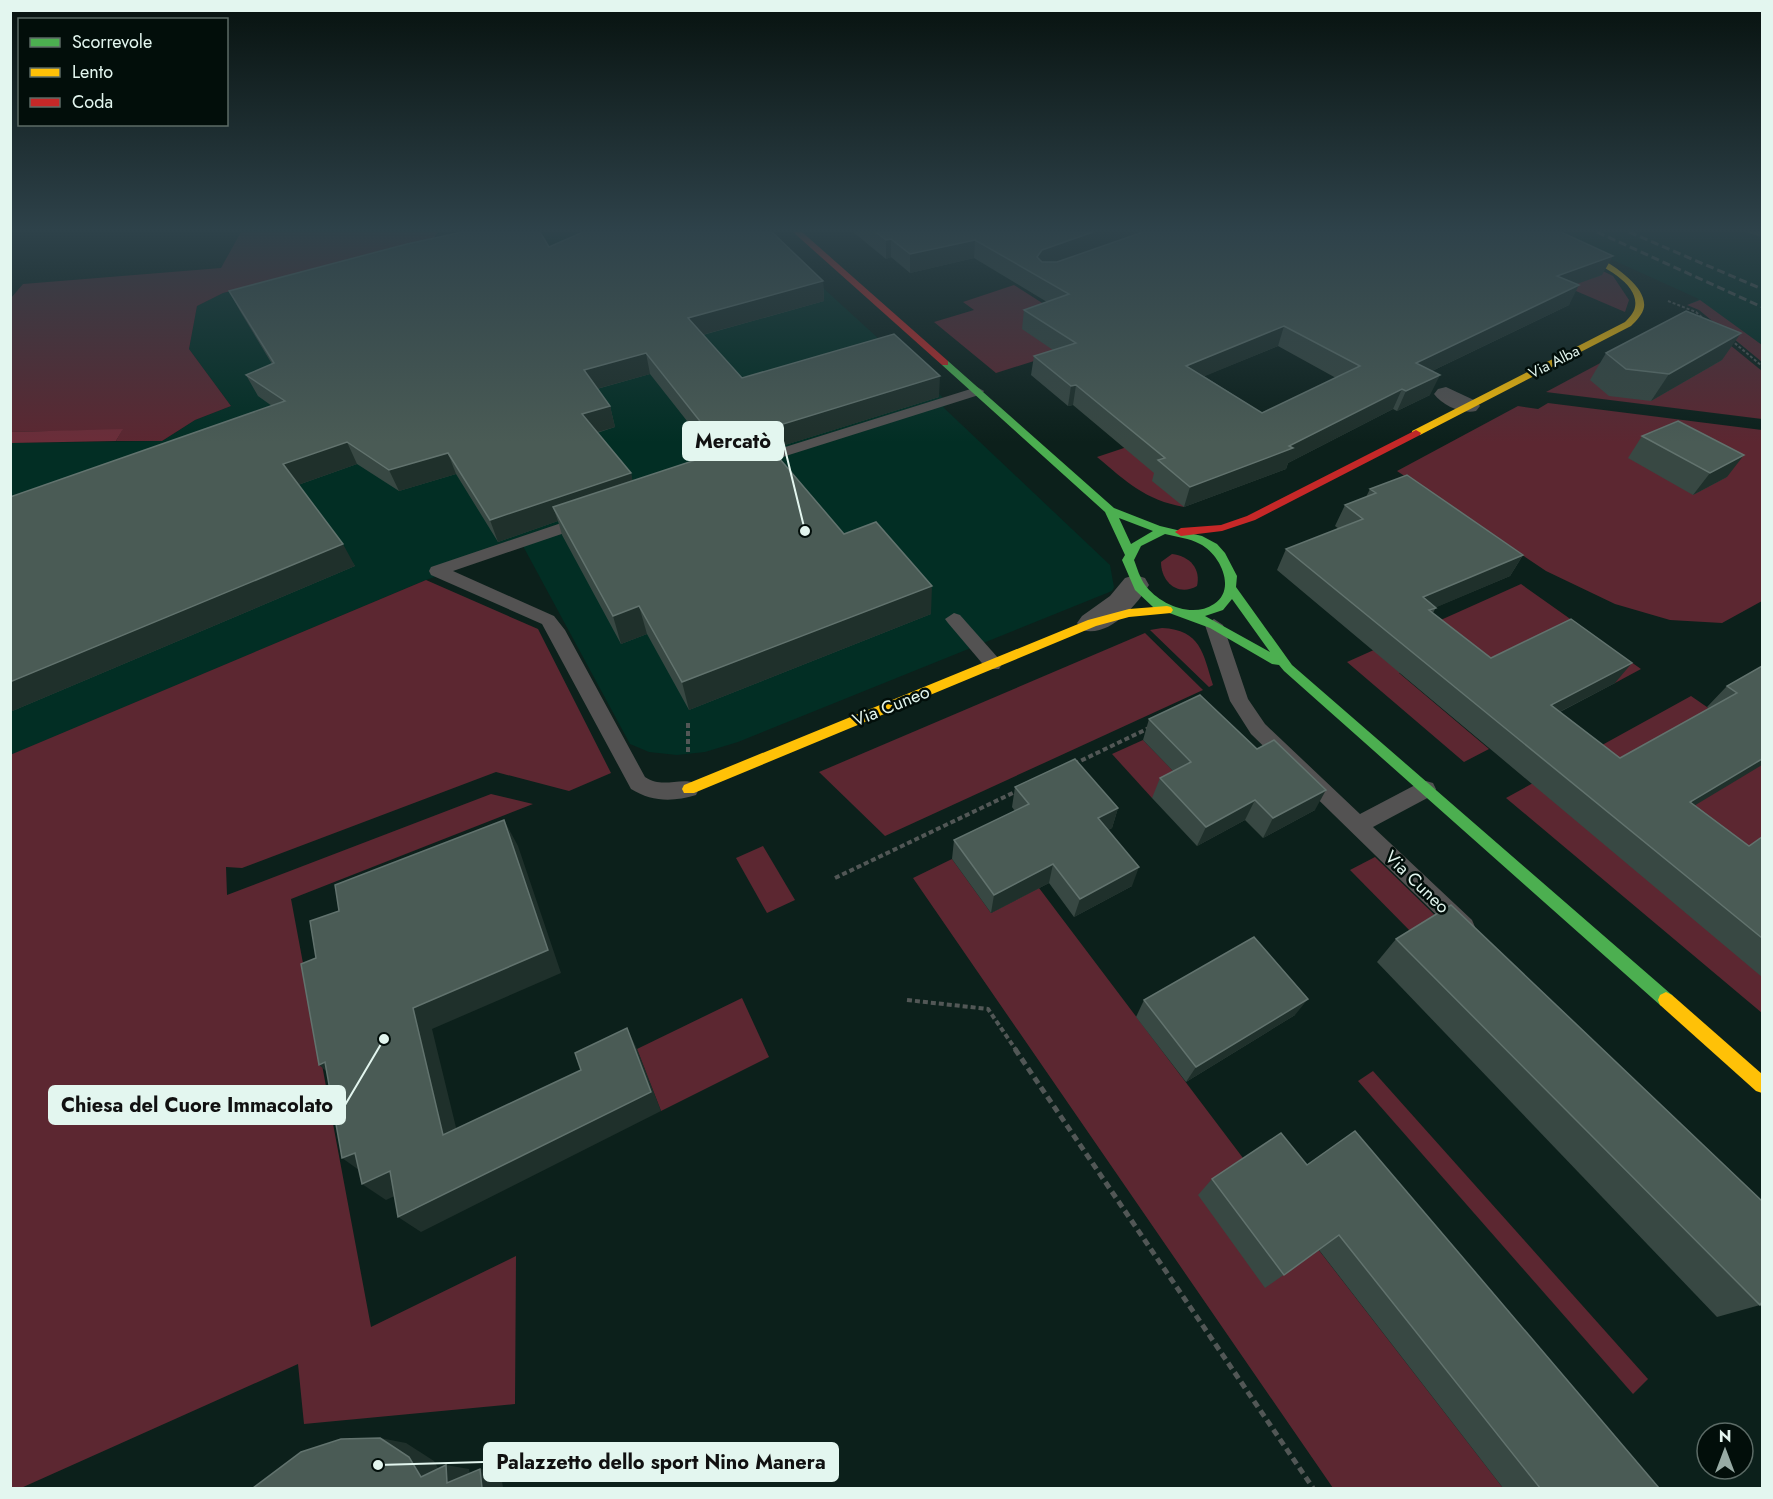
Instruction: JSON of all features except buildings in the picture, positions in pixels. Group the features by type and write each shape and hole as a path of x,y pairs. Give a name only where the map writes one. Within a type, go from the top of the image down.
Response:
{"main road":[{"path":"876,302 1110,510 1163,531 1181,532 1197,537 1221,554"},
{"name":"Via Alba","path":"1181,532 1222,528 1251,518 1628,324 1639,310 1640,302"},
{"path":"1110,510 1130,554"},
{"name":"Via Alba","path":"1221,554 1228,537 1251,518"},
{"path":"1135,585 1130,570 1130,554 1135,543 1143,537 1163,531"},
{"name":"Via Cuneo","path":"1221,554 1231,577 1232,590 1288,668"},
{"name":"Via Cuneo","path":"1135,585 1153,603 1167,610 1190,615 1214,625 1288,668 1762,1085"},
{"name":"Via Cuneo","path":"1190,615 1210,611 1223,604 1232,590"},
{"name":"Via Cuneo","path":"689,789 1092,623 1129,613 1167,610"}],"street":[{"path":"1446,394 1468,406"},
{"name":"Via Cuneo","path":"1092,623 1120,603 1135,585"}],"lane":[{"path":"736,467 977,391"},
{"path":"603,513 437,571 548,620 556,630 638,783 647,790 659,793 689,789"},
{"path":"954,619 993,664"},
{"name":"Via Cuneo","path":"1214,625 1239,700 1258,729 1478,940"},
{"path":"1358,825 1426,789"}],"path":[{"path":"1671,302 1696,312 1712,325"},
{"path":"1729,339 1762,366"},
{"path":"1067,767 1151,727"},
{"path":"835,878 1025,787"},
{"path":"907,1000 988,1009 1313,1488"}],"shaded area":[{"path":"11,302 205,302 197,306 189,349 231,406 195,420 162,441 116,441 122,430 11,432"},
{"path":"205,302 838,302 950,404 943,407 1110,565 1114,587 1112,591 738,742 705,752 677,755 649,752 630,744 523,546 426,580 11,755 10,443 162,441 195,420 231,406 189,349 197,306"},
{"path":"963,302 1041,302 1100,340 996,373 934,322 974,310"},
{"path":"1602,302 1628,302 1625,312"},
{"path":"1693,302 1762,302 1762,362 1699,310 1687,305"},
{"path":"1703,302 1762,345 1762,362 1699,310 1687,305"},
{"path":"1692,314 1762,371 1762,419 1546,392"},
{"path":"1548,403 1762,430 1762,601 1722,623 1670,620 1615,604 1546,571 1397,471 1518,406 1538,409"},
{"path":"123,429 116,441 11,443 11,432"},
{"path":"1166,434 1184,507 1147,495 1097,457"},
{"path":"1172,554 1184,557 1193,564 1197,574 1197,586 1190,589 1177,589 1167,581 1161,562"},
{"path":"426,580 538,629 611,773 569,791 496,772 242,868 226,867 227,895 491,794 533,804 291,899 371,1327 516,1256 515,1404 304,1424 298,1364 21,1488 11,1488 10,755"},
{"path":"1521,584 1641,669 1615,683 1555,640 1477,679 1444,652 1399,673 1489,749 1464,762 1347,662"},
{"path":"1162,628 1185,633 1193,638 1203,653 1213,685 1209,687 1150,630"},
{"path":"1145,633 1203,690 885,836 819,772"},
{"path":"1691,696 1762,745 1762,1013 1506,798"},
{"path":"1143,740 1184,782 1152,798 1112,754"},
{"path":"763,846 795,900 767,913 736,858"},
{"path":"1375,857 1762,1233 1416,937 1350,870"},
{"path":"952,859 991,913 1039,888 1246,1162 1318,1249 1503,1488 1333,1488 913,878"},
{"path":"742,998 769,1057 661,1111 637,1049"},
{"path":"1373,1071 1648,1379 1633,1394 1358,1081"}],"railway":[{"path":"1751,302 1762,307"}],"traffic: fast":[{"path":"945,363 1110,510 1130,554"},
{"path":"1110,510 1157,529 1190,536 1213,547 1219,553 1231,576 1230,594 1219,607 1200,614 1179,613 1158,604 1140,587 1128,560 1137,544 1163,531"},
{"path":"1232,590 1288,668 1666,1000"},
{"path":"1190,615 1214,625 1276,661"}],"traffic: slow":[{"path":"1416,433 1628,324 1637,313 1639,302"},
{"path":"689,789 1092,623 1129,613 1167,610"},
{"path":"1666,1000 1762,1085"}],"traffic: jam":[{"path":"876,302 945,363"},
{"path":"1181,532 1222,528 1251,518 1416,433"}],"place":[{"name":"Mercatò","path":"805,531"},
{"name":"Chiesa del Cuore Immacolato","path":"384,1039"},
{"name":"Palazzetto dello sport Nino Manera","path":"378,1465"}]}
